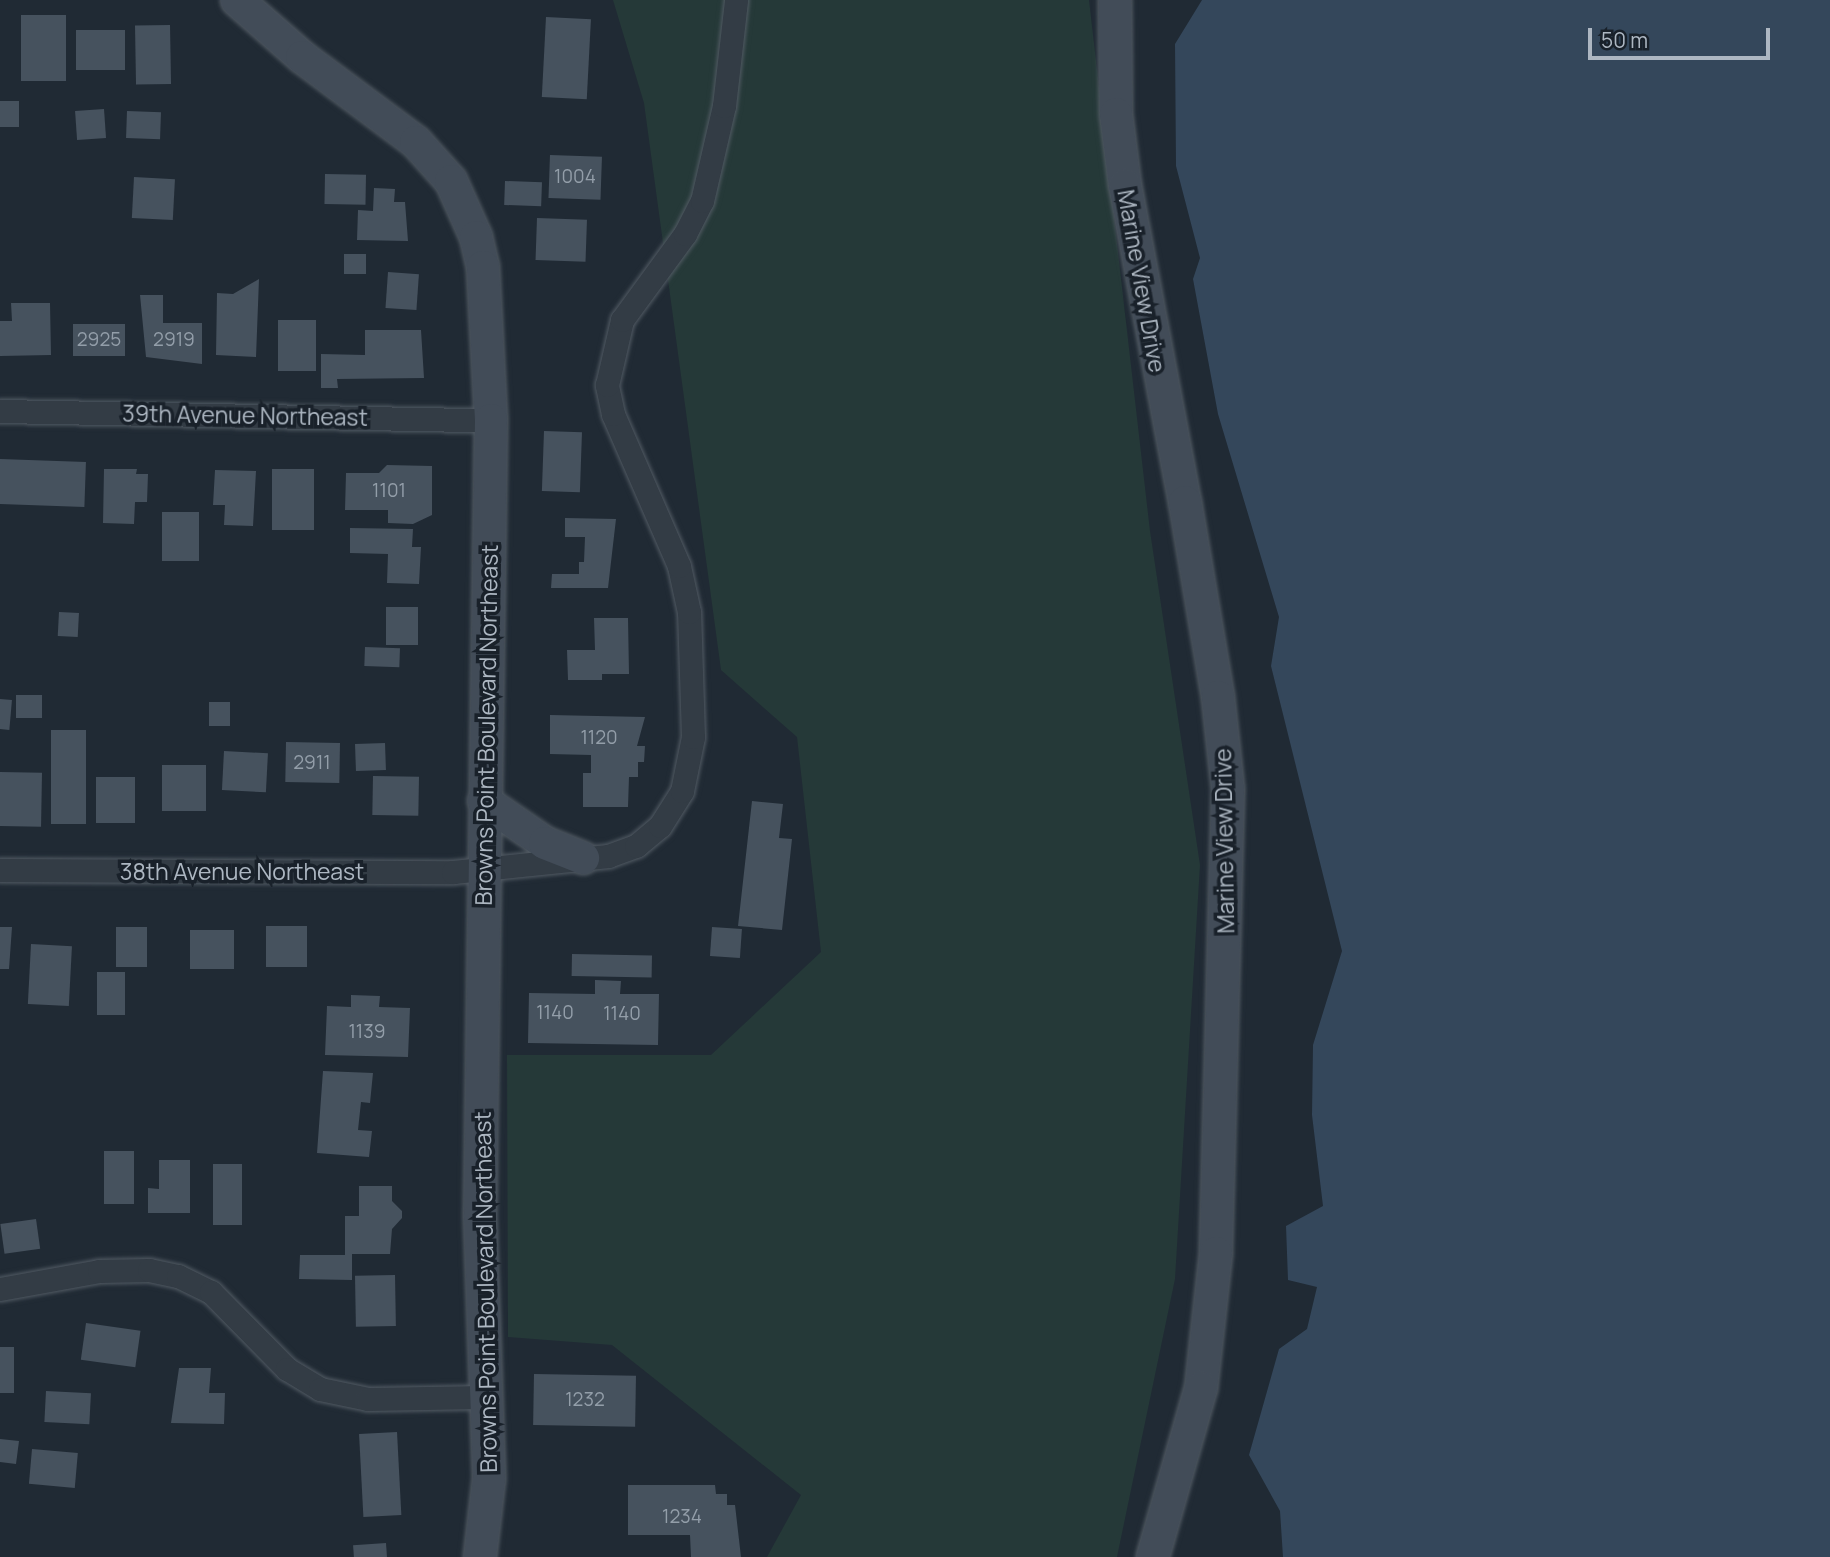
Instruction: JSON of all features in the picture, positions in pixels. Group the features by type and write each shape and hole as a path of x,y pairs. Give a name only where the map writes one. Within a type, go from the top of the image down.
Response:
{"street":[{"name":"Browns Point Boulevard Northeast","path":"237,0 302,57 416,142 451,180 476,237 483,267 491,420 480,1216 489,1479 480,1557"},
{"name":"38th Avenue Northeast","path":"0,870 441,872 608,856 649,838 682,791 688,769 695,687 679,566 613,414 607,385 622,320 685,234 702,201 724,106 736,0"},
{"name":"Marine View Drive","path":"1115,0 1116,114 1125,186 1185,502 1218,697 1228,789 1216,1253 1193,1423 1153,1557"},
{"name":"39th Avenue Northeast","path":"0,411 491,420"},
{"path":"484,800 545,843 583,859"},
{"path":"0,1289 99,1271 149,1270 178,1276 211,1292 287,1369 320,1389 368,1399 485,1397"}],"green space":[{"path":"613,0 1089,0 1150,531 1200,865 1175,1279 1117,1557 767,1557 801,1495 612,1345 508,1337 507,1055 711,1055 821,952 797,737 721,670 644,103"}],"water":[{"path":"1202,0 1830,0 1830,1557 1283,1557 1280,1511 1249,1455 1279,1349 1307,1329 1317,1287 1288,1280 1286,1226 1323,1206 1312,1115 1313,1045 1342,951 1271,666 1279,617 1218,414 1193,279 1200,258 1176,166 1175,44"}],"building":[{"path":"21,15 66,15 66,81 21,81"},
{"path":"546,17 591,19 587,99 542,97"},
{"path":"170,25 171,84 136,85 135,26"},
{"path":"76,30 125,30 125,70 76,70"},
{"path":"0,101 19,101 19,127 0,127"},
{"path":"104,109 106,138 77,140 75,111"},
{"path":"127,111 161,112 160,139 126,138"},
{"path":"550,155 602,157 600,200 548,198"},
{"path":"325,174 366,175 365,205 324,204"},
{"path":"134,177 175,179 173,220 132,218"},
{"path":"505,181 542,182 541,206 504,205"},
{"path":"374,188 395,189 394,202 405,202 408,241 357,240 358,210 373,211"},
{"path":"537,218 587,220 586,262 536,260"},
{"path":"344,254 366,254 366,274 344,274"},
{"path":"388,272 419,274 416,310 385,308"},
{"path":"259,279 256,357 216,355 217,293 233,294"},
{"path":"140,295 163,295 163,323 202,323 202,364 146,357"},
{"path":"11,303 50,303 51,355 0,356 0,321 12,321"},
{"path":"278,320 316,320 316,371 278,371"},
{"path":"73,324 125,324 125,356 73,356"},
{"path":"365,330 421,330 424,378 337,379 338,388 321,388 321,354 365,355"},
{"path":"544,431 582,432 580,492 542,491"},
{"path":"0,459 86,462 84,507 0,504"},
{"path":"387,465 432,466 432,515 413,524 388,523 388,510 345,510 346,473 379,473"},
{"path":"104,469 137,469 136,474 148,474 147,502 135,502 134,524 103,523"},
{"path":"272,469 314,469 314,530 272,530"},
{"path":"215,470 256,471 253,526 224,525 225,505 213,505"},
{"path":"162,512 199,512 199,561 162,561"},
{"path":"565,518 616,519 608,588 551,588 552,574 579,574 579,562 584,562 585,537 565,537"},
{"path":"350,528 413,529 412,547 421,547 419,584 387,583 388,554 350,553"},
{"path":"386,607 418,607 418,645 386,645"},
{"path":"59,612 79,613 78,637 58,636"},
{"path":"594,618 628,618 629,674 602,674 602,680 568,680 567,650 595,650"},
{"path":"365,647 400,648 399,667 364,666"},
{"path":"16,695 42,695 42,718 16,718"},
{"path":"0,699 12,700 9,730 0,729"},
{"path":"209,702 230,702 230,726 209,726"},
{"path":"550,715 645,717 637,746 645,746 644,762 638,762 638,777 629,777 628,807 583,807 583,773 591,773 591,755 550,754"},
{"path":"51,730 86,730 86,824 51,824"},
{"path":"286,742 340,743 339,783 285,782"},
{"path":"385,743 386,770 356,771 355,744"},
{"path":"224,751 268,753 266,792 222,790"},
{"path":"162,765 206,765 206,811 162,811"},
{"path":"0,772 42,773 41,827 0,826"},
{"path":"373,776 419,777 418,816 372,815"},
{"path":"96,777 135,777 135,823 96,823"},
{"path":"752,801 783,804 779,838 792,839 782,930 738,926"},
{"path":"266,926 307,926 307,967 266,967"},
{"path":"0,927 12,927 9,969 0,969"},
{"path":"116,927 147,927 147,967 116,967"},
{"path":"712,927 742,929 740,958 710,956"},
{"path":"190,930 234,930 234,969 190,969"},
{"path":"31,944 72,946 69,1006 28,1004"},
{"path":"572,954 652,955 652,977 572,976"},
{"path":"97,972 125,972 125,1015 97,1015"},
{"path":"595,980 621,981 620,994 659,994 658,1045 528,1043 529,993 595,994"},
{"path":"351,995 380,996 379,1007 410,1008 408,1057 325,1055 327,1006 351,1007"},
{"path":"323,1071 373,1073 370,1103 361,1102 358,1130 372,1131 369,1157 317,1153"},
{"path":"104,1151 134,1151 134,1204 104,1204"},
{"path":"159,1160 190,1160 190,1213 148,1213 148,1188 159,1189"},
{"path":"213,1164 242,1164 242,1225 213,1225"},
{"path":"359,1186 392,1186 392,1201 402,1211 402,1218 392,1229 390,1254 352,1254 352,1280 299,1279 300,1255 345,1255 345,1216 359,1216"},
{"path":"36,1219 40,1249 5,1254 0,1224"},
{"path":"395,1275 396,1326 356,1327 355,1276"},
{"path":"86,1323 140,1331 135,1367 81,1360"},
{"path":"0,1347 14,1347 14,1393 0,1393"},
{"path":"179,1368 211,1368 209,1393 225,1393 224,1424 171,1423"},
{"path":"534,1374 636,1376 635,1427 533,1425"},
{"path":"46,1391 91,1393 89,1424 44,1422"},
{"path":"397,1432 401,1515 363,1517 359,1434"},
{"path":"0,1439 19,1441 16,1464 0,1462"},
{"path":"32,1449 78,1453 75,1488 29,1484"},
{"path":"628,1485 715,1485 716,1494 727,1494 727,1505 735,1505 741,1557 691,1557 690,1535 628,1535"},
{"path":"386,1543 387,1557 354,1557 353,1545"}]}
